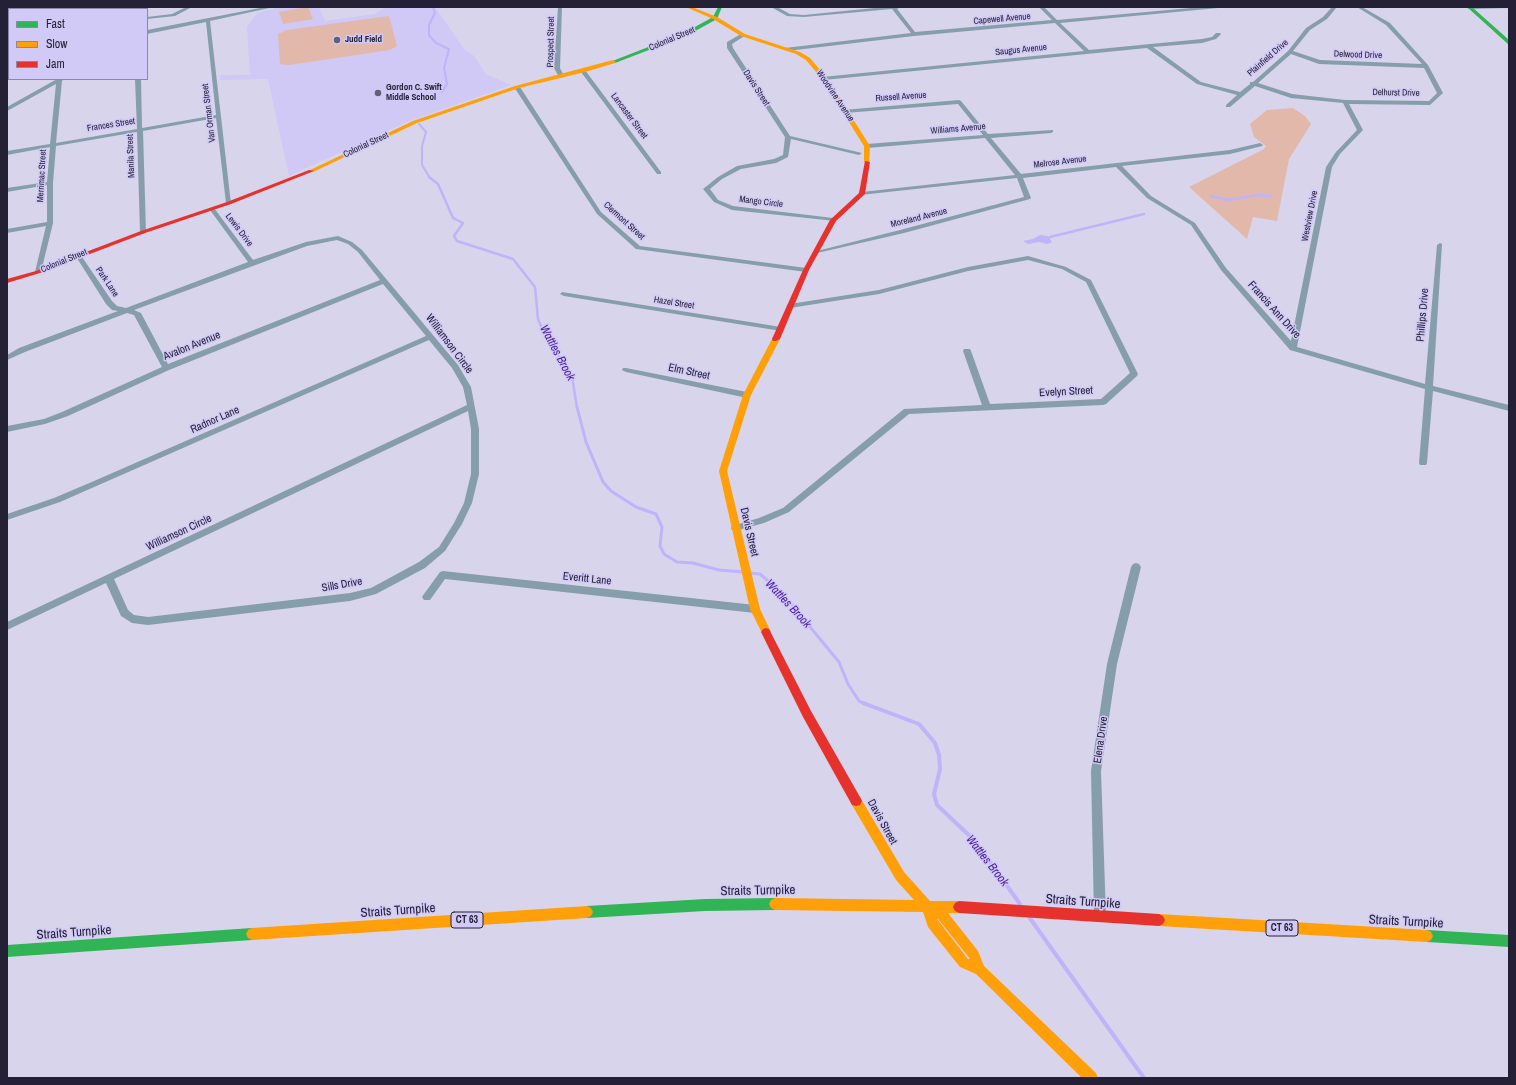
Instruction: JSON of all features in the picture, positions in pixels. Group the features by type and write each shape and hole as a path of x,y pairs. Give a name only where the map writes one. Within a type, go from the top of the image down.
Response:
{"main road":[{"path":"692,8 720,7 715,18"},
{"path":"692,8 715,18 743,35"},
{"path":"1469,8 1509,43"},
{"name":"Colonial Street","path":"7,281 38,272 78,255 212,209 315,169 415,122 517,87 583,71 634,55 686,34 715,18"},
{"path":"699,27 717,25 727,26"},
{"name":"Woodvine Avenue","path":"743,35 787,49 808,59 824,78 845,111 865,151"},
{"path":"862,194 868,168 865,151"},
{"name":"Davis Street","path":"862,194 833,220 814,253 781,329 747,395 723,471 752,598 755,609 807,714 890,861 900,876 927,906 942,915 974,955 980,970 1091,1078"},
{"name":"Straits Turnpike","path":"7,951 705,905 813,904 927,906 1055,912 1509,941"}],"street":[{"path":"148,18 173,16 190,7"},
{"path":"148,32 272,7"},
{"name":"Prospect Street","path":"560,7 557,68 561,76"},
{"path":"773,7 789,15 804,16 899,7"},
{"path":"893,7 914,34"},
{"path":"1041,7 1087,52"},
{"name":"Capewell Avenue","path":"787,49 914,34 1056,22 1192,8 1218,7"},
{"name":"Plainfield Drive","path":"1228,106 1252,83 1290,52 1308,29 1325,18 1335,7"},
{"name":"Delhurst Drive","path":"1252,83 1291,96 1345,102 1430,103 1440,93 1426,66 1388,24 1359,7"},
{"path":"1469,8 1507,7"},
{"name":"Van Orman Street","path":"208,21 229,202"},
{"name":"Saugus Avenue","path":"824,78 1149,47 1202,41 1214,38 1218,34"},
{"name":"Davis Street","path":"743,35 729,43 730,48 788,137"},
{"path":"1149,47 1198,83 1240,94"},
{"name":"Delwood Drive","path":"1290,52 1319,62 1426,66"},
{"name":"Lancaster Street","path":"583,71 660,173"},
{"path":"7,109 60,80"},
{"name":"Merrimac Street","path":"38,272 50,222 50,183 60,80"},
{"name":"Manila Street","path":"138,80 143,232"},
{"name":"Clermont Street","path":"517,87 599,213 638,248 806,270"},
{"name":"Russell Avenue","path":"845,111 959,102 984,135"},
{"name":"Westview Drive","path":"1293,348 1329,167 1338,153 1360,130 1345,102"},
{"name":"Frances Street","path":"7,153 219,116"},
{"name":"Williams Avenue","path":"865,151 984,135 1051,131"},
{"path":"984,135 1019,176"},
{"path":"788,137 865,151"},
{"name":"Mango Circle","path":"788,137 786,156 770,162 739,167 720,178 706,189 716,201 732,208 833,220"},
{"name":"Melrose Avenue","path":"862,194 1230,152 1260,145"},
{"name":"Francis Ann Drive","path":"1117,164 1149,198 1193,224 1223,269 1293,348 1428,387 1509,408"},
{"name":"Moreland Avenue","path":"814,253 902,232 1028,198 1019,176"},
{"path":"7,190 50,183"},
{"name":"Lewis Drive","path":"212,209 252,263"},
{"path":"7,231 50,222"},
{"name":"Williamson Circle","path":"7,358 22,350 125,310 252,263 306,244 338,238 350,243 360,250 455,367 467,387 471,406 109,579 7,626"},
{"name":"Phillips Drive","path":"1423,463 1440,245"},
{"name":"Park Lane","path":"78,255 109,302 115,308 137,313 166,368"},
{"name":"Evelyn Street","path":"735,528 761,521 786,510 907,411 1103,402 1134,374 1089,281 1064,268 1028,258 968,269 879,292 790,306"},
{"name":"Avalon Avenue","path":"7,429 45,421 65,414 166,368 385,281"},
{"name":"Hazel Street","path":"564,294 781,329"},
{"name":"Radnor Lane","path":"7,517 57,500 104,480 430,337"},
{"path":"967,351 988,407"},
{"name":"Elm Street","path":"626,370 747,395"},
{"name":"Sills Drive","path":"109,579 124,613 132,619 148,621 343,598 373,591 422,565 442,549 458,524 468,503 475,474 475,429 471,406"},
{"name":"Elena Drive","path":"1100,916 1096,772 1112,664 1136,567"},
{"name":"Everitt Lane","path":"427,597 443,575 755,609"}],"shaded area":[{"name":"Gordon C. Swift Middle School","path":"280,7 319,7 325,21 375,14 386,7 435,7 464,49 474,56 486,74 511,85 407,122 289,176 268,79 220,80 220,75 250,75 247,27 257,13"},
{"path":"308,7 313,19 283,24 279,12"},
{"name":"Judd Field","path":"389,16 397,46 390,50 289,65 280,64 278,34 287,30"},
{"path":"1293,108 1305,116 1311,124 1289,159 1277,221 1253,217 1247,239 1189,187 1264,149 1266,146 1254,137 1250,124 1267,110"},
{"path":"1040,235 1048,236 1052,242 1048,244 1039,242 1028,244 1023,241 1033,239"}],"waterway":[{"name":"Wattles Brook","path":"433,7 435,13 429,25 429,35 436,43 449,49 444,68 447,84 442,92"},
{"name":"Wattles Brook","path":"419,124 426,132 422,146 422,165 430,178"},
{"name":"Wattles Brook","path":"430,178 438,184 453,218 463,223 454,236 457,241 513,259 535,287 538,319 545,335 572,376 577,408"},
{"path":"1211,196 1227,200 1258,195 1271,196"},
{"path":"1050,237 1144,214"},
{"name":"Wattles Brook","path":"577,407 586,442 603,482 611,491 636,507 656,514 662,527 660,546 664,554 677,562 693,563 719,570 743,572"},
{"name":"Wattles Brook","path":"749,573 760,574 774,586 785,601 792,605 839,662 848,684 859,701 866,704"},
{"name":"Wattles Brook","path":"863,703 919,724 935,743 939,755 940,769 934,794 937,805 975,841 1020,904"},
{"name":"Wattles Brook","path":"1029,917 1144,1078"}],"traffic: fast":[{"path":"613,62 686,34 715,18 720,7"},
{"path":"1469,7 1509,43"},
{"path":"587,912 705,905 775,904"},
{"path":"7,951 252,934"},
{"path":"1427,936 1509,941"}],"traffic: slow":[{"path":"688,7 715,18 743,35 798,53 808,59 824,78 867,146 867,162"},
{"path":"311,171 415,122 517,87 613,62"},
{"path":"766,632 755,609 723,471 747,395 776,339"},
{"path":"856,801 900,876 927,906 942,915 974,955 980,970"},
{"path":"775,904 959,907"},
{"path":"927,906 932,923 964,963 980,970 1091,1078"},
{"path":"252,934 587,912"},
{"path":"1159,920 1427,936"}],"traffic: jam":[{"path":"776,339 806,270 833,220 862,194 867,162"},
{"path":"7,281 38,272 143,232 229,203 311,171"},
{"path":"766,632 807,714 856,801"},
{"path":"959,907 1159,920"}],"place":[{"name":"Judd Field","path":"337,40"},
{"name":"Gordon C. Swift Middle School","path":"378,93"}]}
